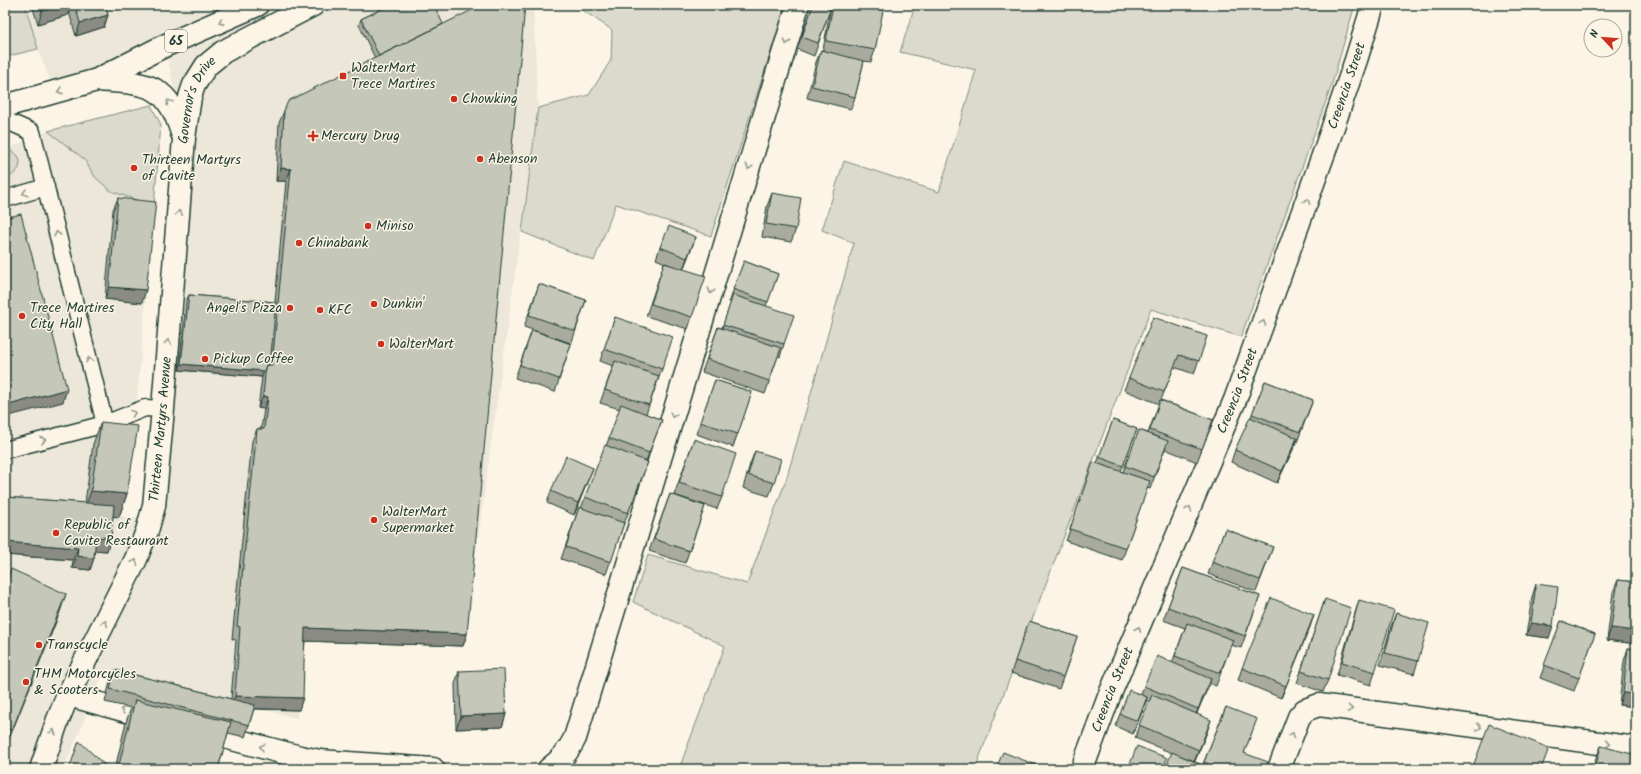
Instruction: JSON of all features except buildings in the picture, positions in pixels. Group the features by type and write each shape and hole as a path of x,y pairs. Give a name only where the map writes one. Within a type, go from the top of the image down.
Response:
{"street":[{"name":"Governor's Drive","path":"5,106 97,80 164,46 257,5"},
{"name":"Governor's Drive","path":"184,138 190,97 194,85 206,66 223,52 313,5"},
{"path":"549,769 559,762 568,752 575,738 798,5"},
{"name":"Creencia Street","path":"1082,769 1110,694 1235,400 1325,150 1373,5"},
{"name":"Governor's Drive","path":"97,80 132,82 154,88 170,103 177,116 184,138"},
{"name":"Thirteen Martyrs Avenue","path":"42,769 57,722 68,695 126,583 147,531 154,506 184,138"},
{"path":"68,695 300,757 328,761 433,769"},
{"path":"1279,769 1298,718 1304,710 1311,707 1325,706 1636,748"}],"lane":[{"path":"5,120 32,132 105,424"},
{"path":"5,199 46,188"},
{"path":"5,450 105,424 145,408 163,409"}],"shaded area":[{"path":"5,5 25,5 38,49 5,57"},
{"path":"25,5 533,5 538,108 463,646 301,641 297,718 104,672 64,769 5,769 5,150 48,131 151,105 161,125 137,400 119,516 150,520 184,138 168,59 55,93 38,49"},
{"path":"575,5 786,5 711,236 616,204 594,261 522,232 538,108 589,95 611,60 612,30"},
{"path":"915,5 1355,5 1331,87 1241,337 1151,309 975,769 679,769 725,646 633,602 648,555 747,584 786,480 854,243 822,230 844,161 939,192 976,70 900,52"},
{"path":"151,105 161,125 154,206 111,191 95,177 84,159 48,131"},
{"path":"5,150 12,151 16,154 20,162 16,172 5,178"}],"place":[{"name":"WalterMart Trece Martires","path":"343,76"},
{"name":"Chowking","path":"454,99"},
{"name":"Mercury Drug","path":"313,136"},
{"name":"Abenson","path":"480,159"},
{"name":"Thirteen Martyrs of Cavite","path":"134,168"},
{"name":"Miniso","path":"368,226"},
{"name":"Chinabank","path":"299,243"},
{"name":"Dunkin'","path":"374,304"},
{"name":"Angel's Pizza","path":"290,308"},
{"name":"KFC","path":"320,310"},
{"name":"Trece Martires City Hall","path":"22,316"},
{"name":"WalterMart","path":"381,344"},
{"name":"Pickup Coffee","path":"205,359"},
{"name":"WalterMart Supermarket","path":"374,520"},
{"name":"Republic of Cavite Restaurant","path":"56,533"},
{"name":"Transcycle","path":"39,645"},
{"name":"THM Motorcycles & Scooters","path":"26,682"}]}
